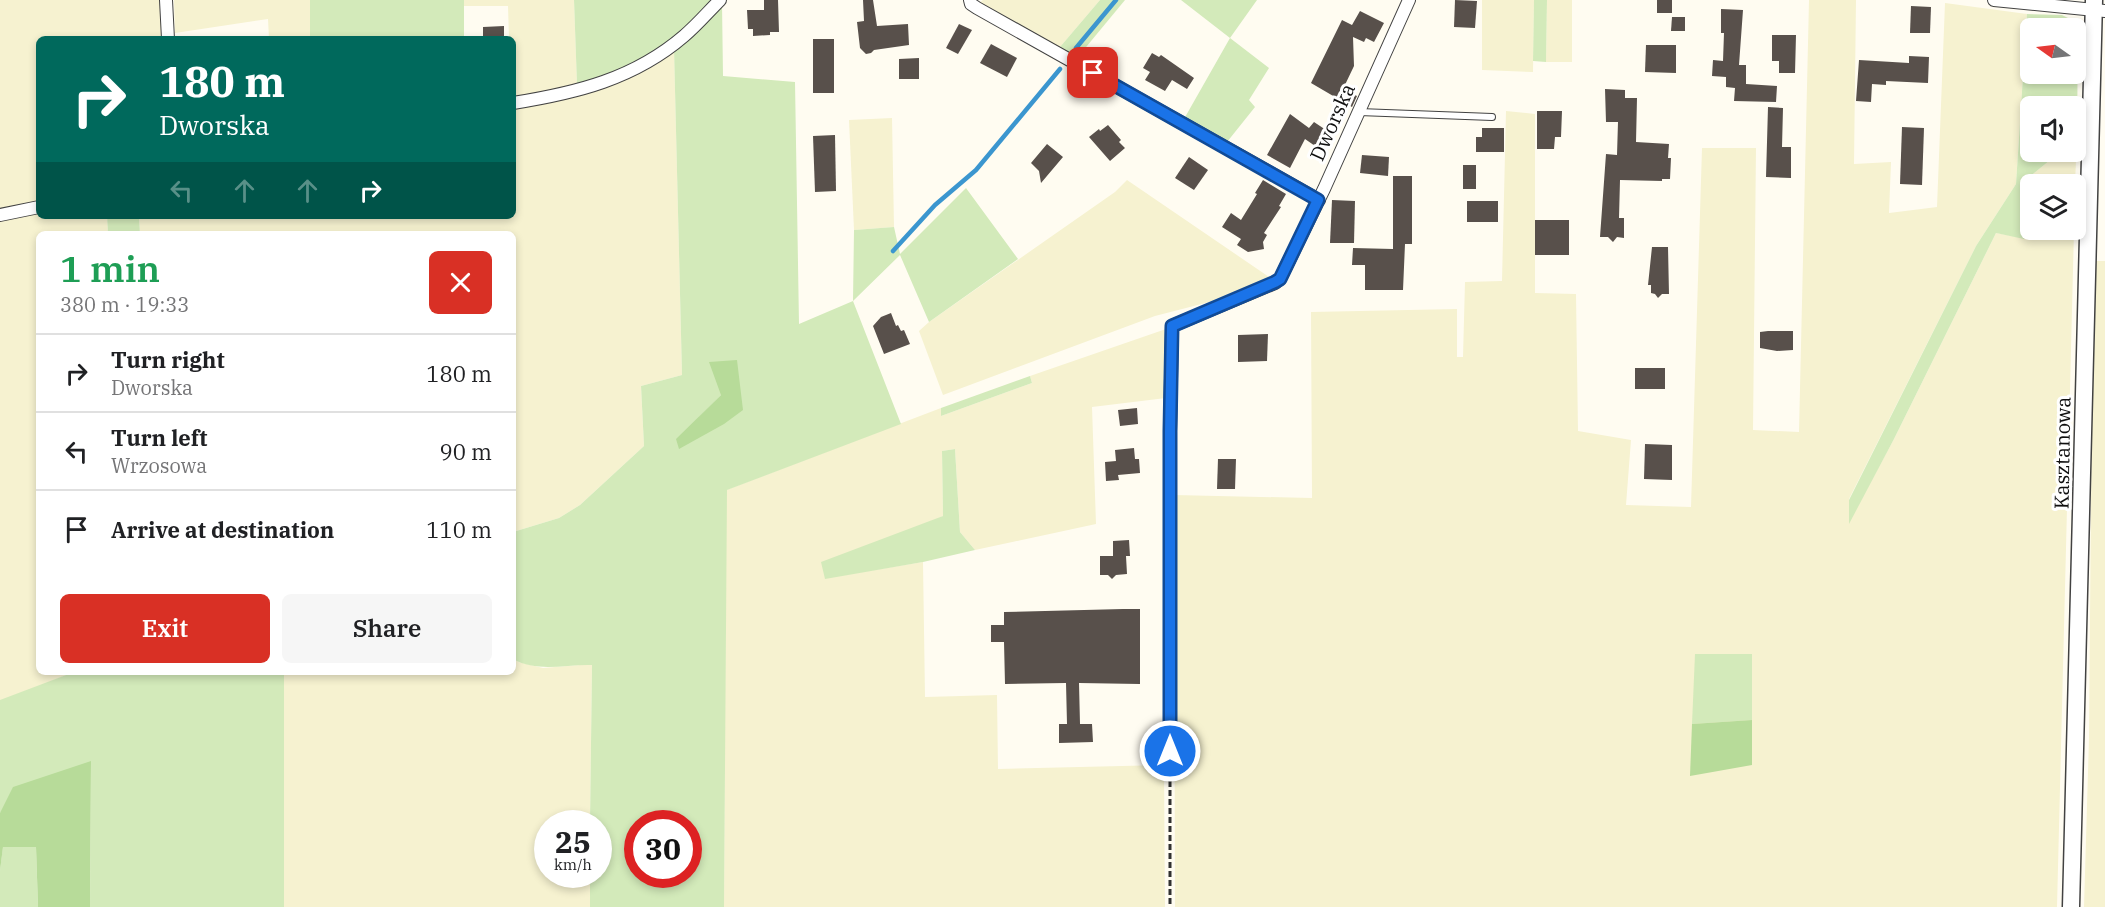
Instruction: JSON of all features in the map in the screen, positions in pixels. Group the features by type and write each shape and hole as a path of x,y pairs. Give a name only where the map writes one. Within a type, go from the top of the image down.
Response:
{"street":[{"path":"166,0 168,36"},
{"path":"516,102 581,89 611,80 641,66 683,36 720,0"},
{"path":"970,0 971,4 977,8 1318,200"},
{"name":"Dworska","path":"1170,761 1169,454 1172,326 1280,279 1409,0"},
{"path":"1994,0 2097,6"},
{"name":"Kasztanowa","path":"2072,907 2097,6"},
{"path":"0,215 36,208"}],"lane":[{"path":"1358,112 1492,117"}],"path":[{"path":"1170,761 1170,907"}],"shaded area":[{"path":"0,0 166,0 167,36 36,36 36,203 0,211"},
{"path":"174,0 310,0 310,36 269,36 268,19 175,33"},
{"path":"464,0 574,0 577,85 516,96 516,36 509,36 508,6 464,6"},
{"path":"983,0 1100,0 1060,47 978,4"},
{"path":"1482,0 1534,0 1533,72 1482,70"},
{"path":"1547,0 1572,0 1572,62 1546,62"},
{"path":"1809,0 1856,0 1854,164 1891,162 1889,213 1937,207 1945,3 2027,14 2027,18 2020,18 2020,84 2022,84 2016,184 1976,246 1849,499 1849,522 1894,439 1996,233 2020,237 2020,240 2074,240 2057,907 1175,907 1174,495 1312,498 1311,312 1457,309 1457,357 1463,357 1465,282 1502,281 1506,111 1535,114 1535,293 1576,294 1578,431 1631,440 1626,505 1691,507 1702,148 1756,148 1753,430 1799,432"},
{"path":"674,49 682,375 641,386 644,446 580,505 559,518 516,531 516,231 140,231 139,219 516,219 516,106 556,99"},
{"path":"892,118 894,227 854,230 849,120"},
{"path":"2048,162 2076,162 2075,174 2033,174"},
{"path":"1127,180 1272,279 1217,300 1155,316 943,395 919,331 1115,192"},
{"path":"36,213 36,219 107,219 108,231 36,231 36,675 67,675 0,702 0,221"},
{"path":"2093,261 2105,261 2105,907 2084,907 2089,738"},
{"path":"1166,329 1166,398 1092,407 1096,524 975,550 960,532 955,449 942,451 943,516 825,578 923,562 925,697 997,695 998,769 1164,765 1165,907 724,907 726,490 941,408 941,416 1032,383 1030,376"},
{"path":"516,660 543,668 592,664 590,810 534,810 534,888 590,888 590,907 284,907 284,675 516,675"}],"green space":[{"path":"310,0 464,0 464,36 310,36"},
{"path":"574,0 715,0 679,33 638,62 608,76 577,85"},
{"path":"1100,0 1125,0 1077,58 1060,47"},
{"path":"1181,0 1257,0 1230,38"},
{"path":"1534,0 1547,0 1546,62 1533,61"},
{"path":"722,3 723,76 795,82 799,324 853,301 901,424 727,490 724,907 590,907 590,888 612,888 612,810 590,810 592,665 542,667 516,660 516,531 559,518 580,505 644,446 641,386 682,375 674,49","holes":["721,395 724,424 699,417"]},
{"path":"2027,14 2062,15 2068,18 2027,18"},
{"path":"1230,38 1269,68 1249,100 1255,107 1227,142 1184,119"},
{"path":"2022,84 2077,84 2077,96 2022,96"},
{"path":"2020,122 2020,162 2048,162 2033,174 2020,174 2020,238 1996,233 1894,439 1849,524 1849,500 1976,246 2016,184"},
{"path":"966,188 1018,259 929,322 900,255 853,301 854,230 894,227 900,254"},
{"path":"107,219 139,219 140,231 108,231"},
{"path":"737,360 743,410 724,424 679,449 676,439 721,395 709,362"},
{"path":"1030,376 1032,383 941,416 941,408"},
{"path":"955,449 960,532 975,550 923,562 825,579 821,562 943,516 942,451"},
{"path":"1695,654 1752,654 1752,720 1692,724"},
{"path":"66,675 284,675 284,907 90,907 91,762 0,813 0,700"},
{"path":"1752,720 1752,765 1690,776 1692,724"},
{"path":"91,761 90,907 38,907 36,847 3,847 0,871 0,813 13,787"},
{"path":"3,846 36,847 38,907 0,907"}],"building":[{"path":"764,0 778,0 779,32 753,36 753,29 748,29 747,10 764,10"},
{"path":"863,0 873,0 877,26 908,24 909,45 874,50 866,54 860,48 857,22 864,21"},
{"path":"1455,0 1477,1 1475,28 1454,27"},
{"path":"1657,0 1672,0 1672,13 1657,13"},
{"path":"1911,6 1931,7 1930,33 1910,33"},
{"path":"1721,9 1743,10 1739,65 1746,65 1746,84 1777,86 1776,102 1734,101 1735,88 1726,87 1726,77 1712,76 1713,60 1723,61 1724,33 1721,33"},
{"path":"1360,11 1384,23 1374,42 1366,38 1364,42 1353,37 1354,66 1343,89 1357,96 1352,107 1311,83 1342,20 1352,25"},
{"path":"1672,17 1685,17 1685,31 1671,31"},
{"path":"959,24 972,30 958,54 946,48"},
{"path":"504,26 504,36 483,36 483,27"},
{"path":"1772,35 1796,35 1795,73 1779,73 1779,61 1772,61"},
{"path":"813,39 834,39 834,93 813,93"},
{"path":"991,44 1017,58 1007,77 980,63"},
{"path":"1646,45 1676,45 1676,73 1645,72"},
{"path":"1152,53 1159,57 1161,55 1194,78 1187,89 1172,80 1165,91 1145,80 1150,72 1143,68"},
{"path":"1909,56 1929,57 1928,83 1886,81 1886,85 1872,84 1871,102 1856,101 1859,60 1909,63"},
{"path":"919,58 919,79 899,79 899,59"},
{"path":"1605,89 1625,90 1625,98 1637,98 1636,142 1669,144 1668,158 1671,158 1670,179 1662,179 1662,181 1620,180 1619,218 1624,218 1624,238 1617,237 1613,242 1608,237 1600,237 1606,154 1617,155 1618,122 1606,122"},
{"path":"1768,107 1783,108 1782,147 1791,147 1791,178 1766,177"},
{"path":"1537,111 1562,111 1561,137 1555,137 1554,149 1537,149"},
{"path":"1290,114 1309,128 1314,122 1329,132 1318,148 1305,139 1290,168 1267,155"},
{"path":"1108,125 1125,148 1110,161 1089,137"},
{"path":"1902,127 1924,128 1922,185 1900,184"},
{"path":"1482,128 1504,128 1504,152 1476,152 1476,137 1482,137"},
{"path":"835,135 836,191 815,192 813,136"},
{"path":"1047,144 1063,157 1041,183 1039,171 1031,163"},
{"path":"1362,155 1389,157 1388,176 1360,173"},
{"path":"1189,157 1208,170 1194,190 1175,178"},
{"path":"1463,165 1476,165 1476,189 1463,189"},
{"path":"1393,176 1412,176 1412,244 1405,244 1403,290 1365,290 1365,265 1352,265 1353,248 1393,249"},
{"path":"1263,180 1286,194 1279,206 1281,207 1264,233 1267,235 1263,242 1264,249 1248,252 1237,245 1241,239 1222,227 1231,213 1241,220"},
{"path":"1332,200 1355,201 1354,243 1330,243"},
{"path":"1467,201 1498,201 1498,222 1467,222"},
{"path":"1535,220 1569,220 1569,255 1535,255"},
{"path":"1652,247 1668,247 1669,294 1662,294 1658,298 1651,293 1651,285 1648,285"},
{"path":"891,313 896,326 898,325 901,331 904,330 910,344 884,354 873,326 881,317"},
{"path":"1793,331 1793,350 1777,351 1760,348 1760,332"},
{"path":"1268,334 1267,361 1238,362 1238,335"},
{"path":"1635,368 1665,368 1665,389 1635,389"},
{"path":"1137,408 1138,424 1120,426 1118,410"},
{"path":"1645,444 1672,445 1672,480 1644,479"},
{"path":"1134,448 1135,459 1139,459 1140,473 1118,475 1119,480 1106,481 1105,462 1116,461 1115,450"},
{"path":"1218,459 1236,459 1235,489 1217,489"},
{"path":"1129,540 1130,556 1126,556 1127,574 1116,575 1112,579 1108,575 1100,575 1100,556 1113,556 1113,541"},
{"path":"1140,609 1140,684 1079,683 1080,724 1092,724 1093,742 1059,743 1059,724 1067,724 1066,683 1005,684 1004,642 991,642 991,625 1004,625 1004,612"}],"waterway":[{"path":"1076,48 1116,0"},
{"path":"893,251 935,205 976,170 1060,69"}],"route":[{"path":"1093,73 1318,200 1280,279 1172,326 1170,751"}]}
